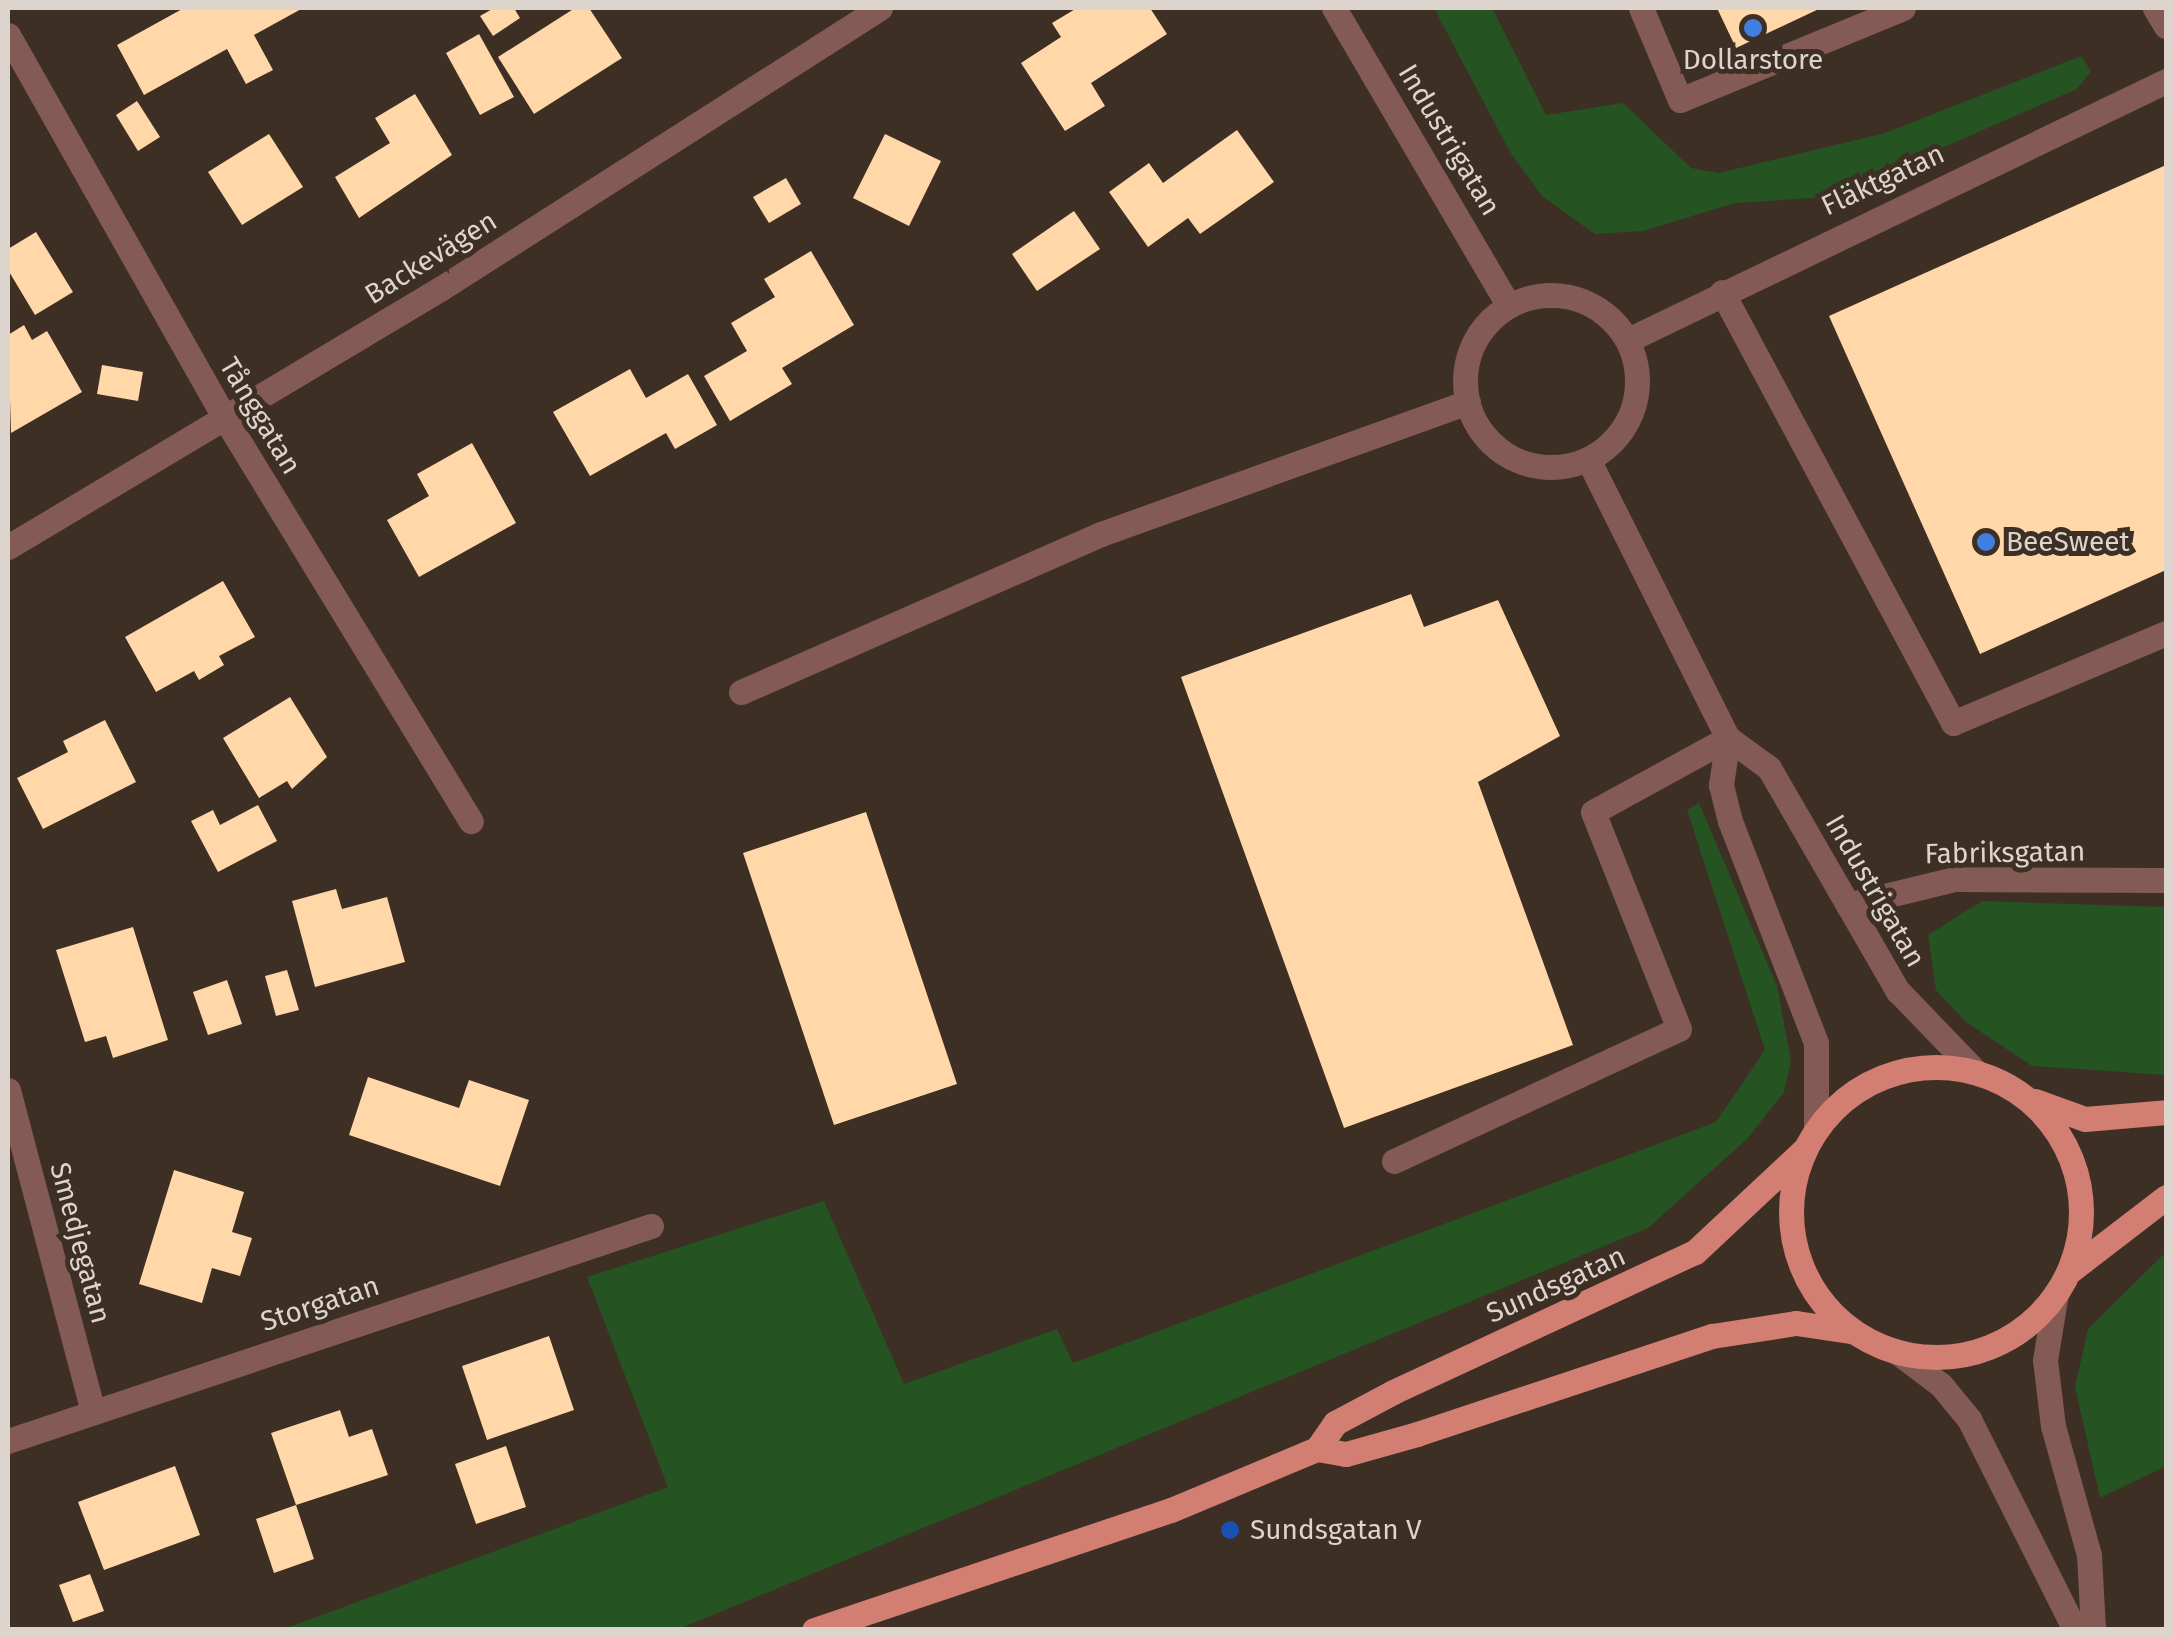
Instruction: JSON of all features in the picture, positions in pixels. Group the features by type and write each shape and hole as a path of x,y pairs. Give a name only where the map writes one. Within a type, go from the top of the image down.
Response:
{"main road":[{"path":"2166,1112 2084,1118 1976,1072 1931,1067 1886,1075 1847,1098 1810,1140 1792,1194 1796,1250 1822,1302 1855,1332 1896,1352 1941,1357 1986,1348 2026,1326 2062,1283 2166,1197"},
{"path":"2017,1091 2051,1122 2073,1162 2081,1218 2062,1283"},
{"name":"Sundsgatan","path":"1317,1449 1335,1423 1392,1392 1695,1252 1810,1140"},
{"name":"Sundsgatan","path":"814,1630 1171,1510 1317,1449 1346,1454 1417,1434 1712,1336 1796,1323 1855,1332"}],"street":[{"name":"Backevägen","path":"8,548 226,420 880,8"},
{"name":"Industrigatan","path":"1334,8 1508,305"},
{"path":"1641,8 1680,100 1903,8"},
{"path":"2155,8 2166,26"},
{"name":"Tånggatan","path":"8,35 226,420 471,821"},
{"name":"Fläktgatan","path":"1628,340 2166,81"},
{"path":"1722,292 1953,723 2166,633"},
{"path":"1541,294 1576,298 1606,314 1628,340 1638,374 1634,408 1616,438 1588,459 1522,463 1497,447 1468,402 1468,356 1483,326 1508,305 1541,294"},
{"path":"741,692 1119,527 1468,402"},
{"name":"Industrigatan","path":"1588,459 1728,738 1769,768 1848,905 1926,1028 1976,1072"},
{"path":"1728,738 1720,785 1730,821 1816,1043 1810,1140"},
{"path":"1394,1161 1679,1029 1593,812 1728,738"},
{"name":"Fabriksgatan","path":"1848,905 1955,878 2166,880"},
{"name":"Smedjegatan","path":"8,1090 93,1412"},
{"name":"Storgatan","path":"8,1440 652,1226"},
{"path":"2062,1283 2045,1360 2089,1556 2093,1630"},
{"path":"1896,1352 1941,1385 1969,1420 2075,1630"}],"green space":[{"path":"1434,8 1492,8 1546,115 1623,103 1691,168 1719,173 1885,133 2081,56 2091,71 2077,89 1829,197 1735,203 1643,231 1595,234 1542,196 1510,152"},
{"path":"1699,803 1777,986 1791,1061 1784,1092 1748,1138 1648,1228 679,1629 284,1629 668,1487 587,1277 824,1201 904,1384 1057,1329 1073,1363 1716,1122 1765,1050 1687,810"},
{"path":"1982,901 2166,907 2166,1075 2032,1066 1966,1022 1936,990 1928,935"},
{"path":"2166,1252 2166,1466 2100,1498 2075,1387 2088,1329"}],"building":[{"path":"184,8 303,8 254,35 273,70 246,84 227,49 144,95 117,45"},
{"path":"494,8 514,8 520,18 493,36 480,16"},
{"path":"575,8 589,8 622,58 534,114 498,57"},
{"path":"1077,8 1150,8 1167,34 1091,83 1105,106 1065,131 1021,63 1061,37 1052,23"},
{"name":"Dollarstore","path":"1717,8 1821,8 1736,48"},
{"path":"479,34 514,97 480,115 446,53"},
{"path":"415,94 452,155 359,218 335,177 390,143 375,118"},
{"path":"137,101 160,137 138,151 116,115"},
{"path":"1237,130 1274,182 1200,234 1188,218 1148,247 1109,192 1149,163 1163,183"},
{"path":"269,134 303,187 242,225 208,172"},
{"path":"885,134 941,161 909,226 853,198"},
{"path":"2166,165 2166,570 1980,654 1829,316"},
{"path":"786,178 801,204 769,223 753,197"},
{"path":"1074,211 1100,249 1037,291 1012,254"},
{"path":"36,232 73,292 35,315 8,270 8,249"},
{"path":"811,251 854,325 782,368 792,384 730,421 704,376 747,351 731,323 775,297 764,279"},
{"path":"24,325 32,340 47,331 82,392 11,433 8,335"},
{"path":"102,365 143,372 138,401 97,394"},
{"path":"630,369 646,398 688,374 717,425 675,449 666,433 590,476 553,412"},
{"path":"472,443 516,523 419,577 387,520 429,496 417,474"},
{"path":"223,581 255,637 219,656 224,665 199,680 194,671 156,692 125,637"},
{"path":"1411,594 1424,627 1498,600 1560,736 1478,782 1573,1045 1344,1128 1181,677"},
{"path":"290,697 327,757 292,789 287,781 259,798 223,738"},
{"path":"105,720 136,782 43,829 17,778 68,752 63,741"},
{"path":"258,805 277,841 218,872 191,821 213,810 220,825"},
{"path":"866,812 957,1084 834,1125 743,853"},
{"path":"336,889 342,909 387,897 405,962 315,987 292,901"},
{"path":"133,927 168,1040 113,1058 106,1036 85,1042 56,950"},
{"path":"287,970 299,1010 276,1016 265,976"},
{"path":"227,980 242,1024 208,1035 193,992"},
{"path":"368,1077 459,1108 469,1080 529,1100 500,1186 349,1135"},
{"path":"174,1170 244,1192 232,1232 252,1238 240,1276 212,1268 202,1303 139,1284"},
{"path":"549,1336 574,1410 487,1440 462,1366"},
{"path":"340,1410 349,1437 372,1429 388,1475 296,1505 271,1433"},
{"path":"506,1446 526,1507 476,1524 455,1464"},
{"path":"175,1466 200,1535 104,1570 78,1502"},
{"path":"296,1505 314,1559 274,1573 256,1519"},
{"path":"90,1574 104,1611 73,1622 59,1585"}],"place":[{"name":"Dollarstore","path":"1753,28"},
{"name":"BeeSweet","path":"1986,542"},
{"name":"Sundsgatan V","path":"1230,1530"}]}
